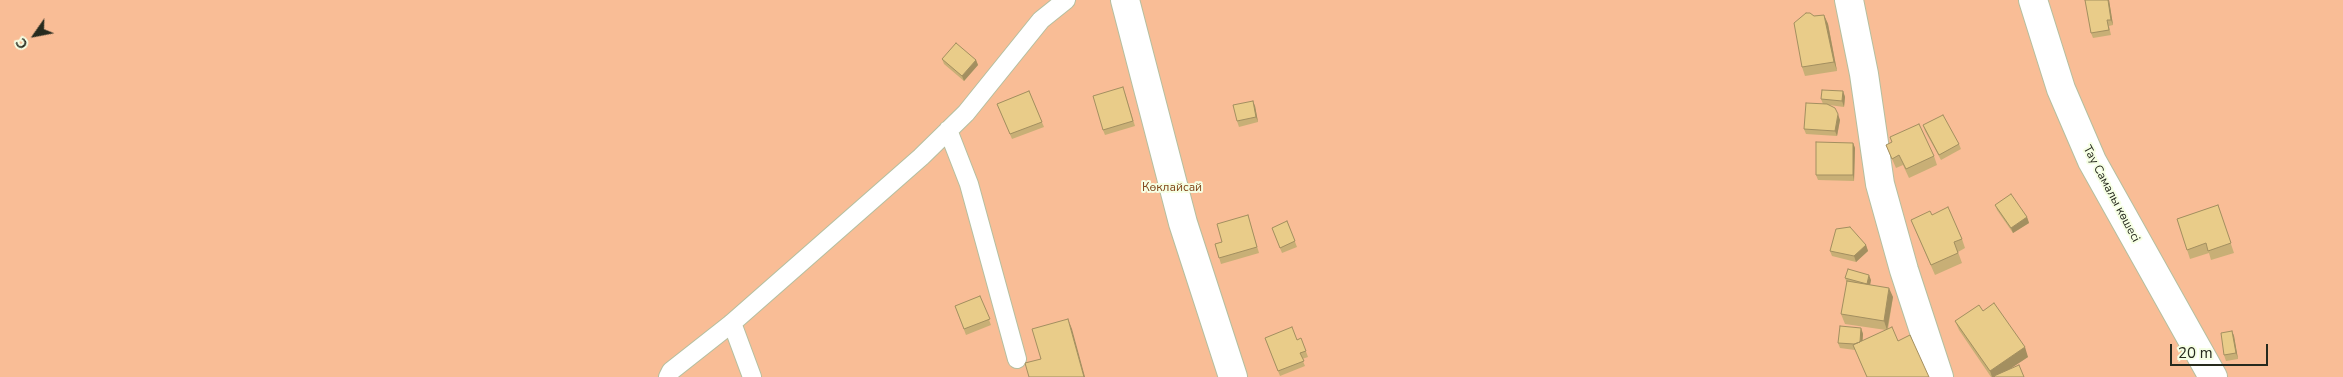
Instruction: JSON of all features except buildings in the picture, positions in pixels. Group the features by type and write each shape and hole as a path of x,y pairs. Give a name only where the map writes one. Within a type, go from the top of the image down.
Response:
{"street":[{"path":"1126,0 1183,223 1233,377"},
{"path":"1849,0 1864,74 1880,184 1904,270 1939,377"},
{"name":"Тау Самалы көшесі","path":"2034,0 2061,89 2092,161 2213,377"}],"lane":[{"path":"668,377 671,371 732,323 920,158 966,113 1041,20 1066,0"},
{"path":"948,130 969,184 1017,359"},
{"path":"732,323 752,377"}],"green space":[{"name":"Көклайсай","path":"0,0 2343,0 2343,377 0,377"}]}
